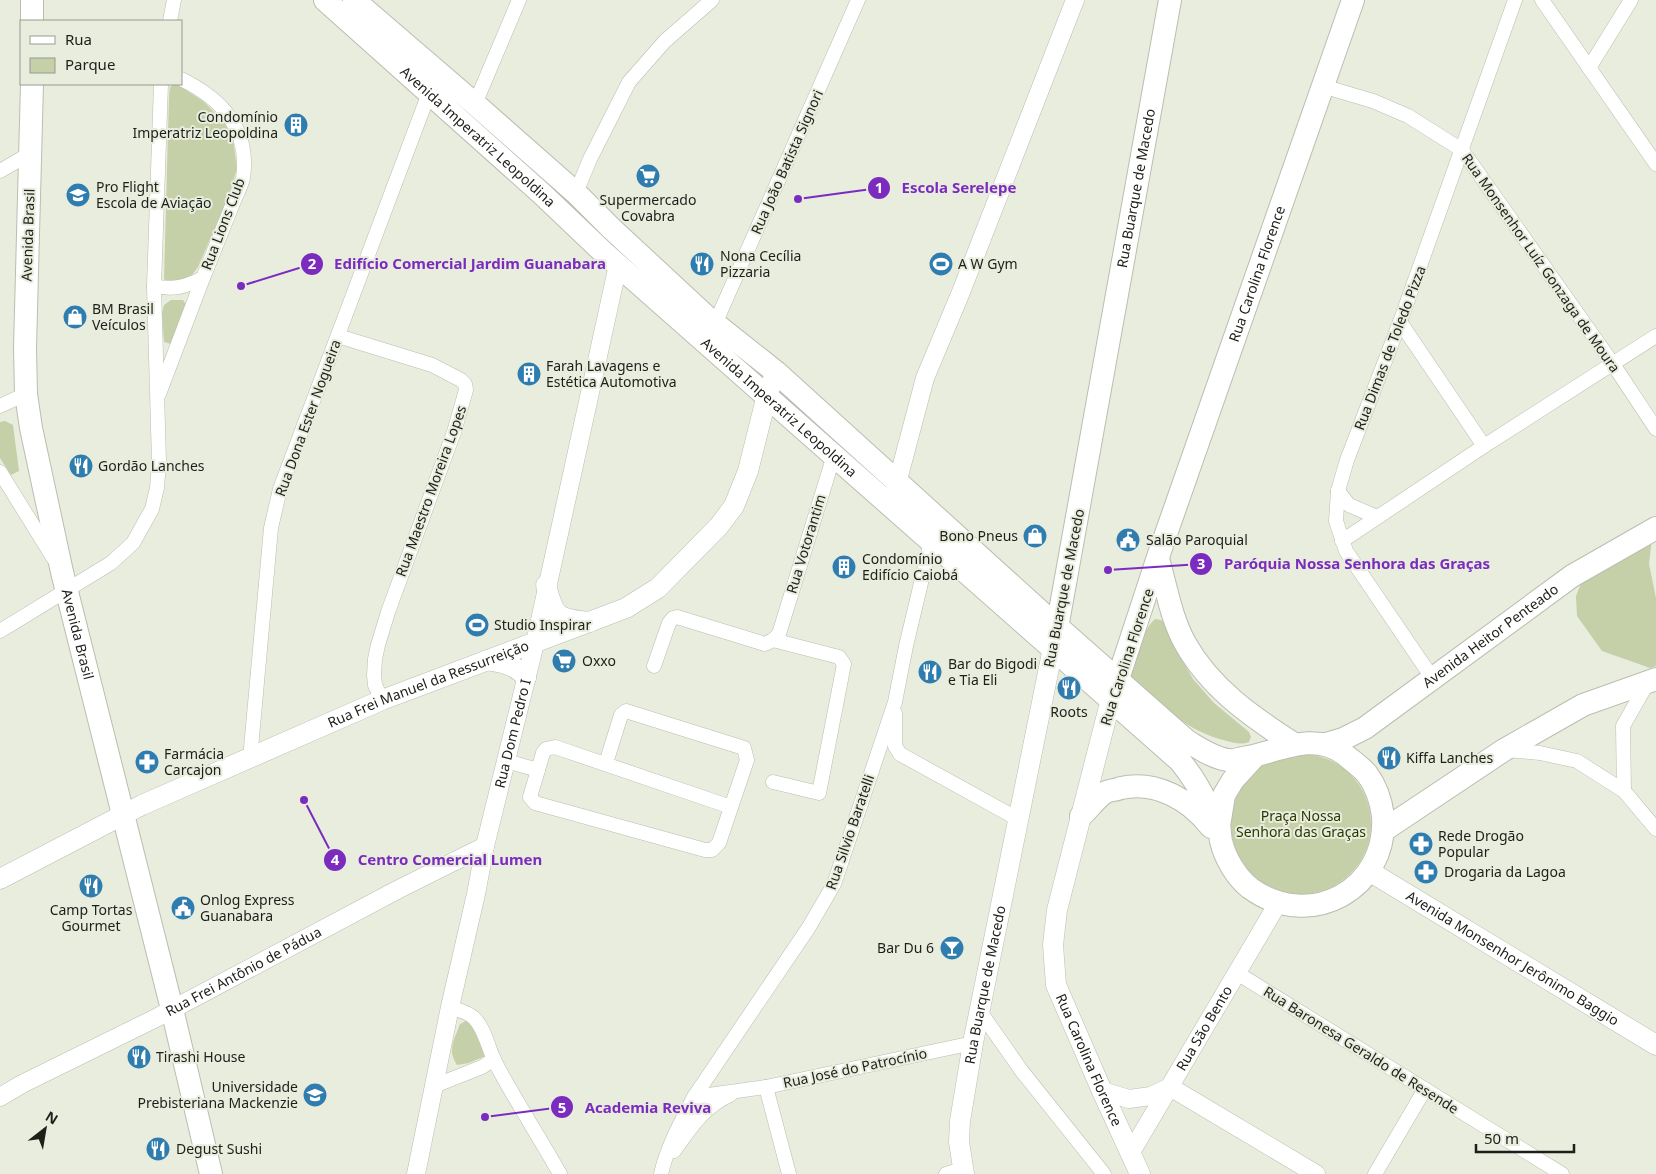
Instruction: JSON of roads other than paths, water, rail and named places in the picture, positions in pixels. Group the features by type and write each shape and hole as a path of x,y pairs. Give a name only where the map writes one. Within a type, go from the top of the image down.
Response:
{"main road":[{"path":"32,0 32,20"},
{"name":"Avenida Imperatriz Leopoldina","path":"325,0 618,265 931,541 1055,637 1115,689 1187,741 1209,754 1228,760 1254,757"},
{"name":"Avenida Imperatriz Leopoldina","path":"354,0 576,193 715,324 776,372 898,481 1055,637"},
{"name":"Rua Buarque de Macedo","path":"958,1172 960,1121 973,1043 1055,637 1170,0"},
{"name":"Rua Carolina Florence","path":"1140,1174 1056,985 1052,945 1057,910 1115,689 1158,559 1353,0"},
{"name":"Avenida Brasil","path":"32,85 25,348 26,394 38,469 211,1174"},
{"path":"618,265 627,262 649,263"},
{"name":"Rua Frei Manuel da Ressurreição","path":"0,879 122,815 382,700 626,608 658,588 719,526 734,506 748,471 767,395 776,372"},
{"name":"Avenida Heitor Penteado","path":"1326,744 1343,739 1365,728 1572,576 1656,528"},
{"path":"1158,559 1174,615 1185,643 1206,672 1230,699 1268,728 1294,744"},
{"path":"546,585 551,603 559,616 571,620 591,622"},
{"path":"487,660 517,669 526,678"},
{"path":"1384,830 1504,750 1583,705 1652,681"},
{"name":"Avenida Imperatriz Leopoldina","path":"1115,689 1195,779 1220,832"},
{"path":"1294,744 1326,744 1342,753 1366,774 1376,789 1382,806 1384,830 1380,850 1364,878 1346,894 1315,905 1296,906 1278,903 1250,888 1234,871 1224,852 1220,832 1224,795 1233,780 1254,757 1294,744"},
{"path":"1081,816 1106,792 1131,786 1161,789 1187,802 1220,832"},
{"name":"Avenida Monsenhor Jerônimo Baggio","path":"1370,870 1656,1044"}],"street":[{"path":"170,20 174,0"},
{"path":"475,104 519,0"},
{"path":"576,193 590,158 629,82 665,41 712,0"},
{"name":"Rua João Batista Signori","path":"715,324 858,0"},
{"path":"892,507 925,378 961,292 1075,0"},
{"name":"Rua Dimas de Toledo Pizza","path":"1433,679 1352,561 1342,541 1336,521 1338,491 1347,460 1400,322 1515,0"},
{"path":"1542,0 1656,164"},
{"path":"1590,68 1631,0"},
{"name":"Rua Lions Club","path":"156,401 243,179 244,154 239,130 228,114 212,98 182,80"},
{"name":"Rua Lions Club","path":"0,630 64,581 111,563 133,543 152,509 157,488 159,462 154,286 161,85"},
{"name":"Rua Monsenhor Luíz Gonzaga de Moura","path":"1322,86 1373,101 1408,116 1462,150 1614,364 1656,428"},
{"name":"Rua Dona Ester Nogueira","path":"253,758 251,748 272,528 280,489 429,93"},
{"path":"0,171 30,153"},
{"name":"Rua Dom Pedro I","path":"416,1174 485,846 526,678 618,265"},
{"name":"Rua Lions Club","path":"154,286 168,289 186,286 203,278"},
{"path":"1400,322 1484,446"},
{"name":"Rua Maestro Moreira Lopes","path":"338,336 432,365 460,380 466,390 454,432 388,612 378,645 374,675 382,700"},
{"path":"1342,541 1484,446 1656,336"},
{"path":"0,406 26,394"},
{"name":"Rua Votorantim","path":"776,637 834,455"},
{"path":"0,472 64,581"},
{"path":"1338,491 1349,505 1377,517"},
{"name":"Rua Silvio Baratelli","path":"662,1171 678,1126 694,1097 809,928 834,884 895,702 931,541"},
{"path":"654,666 669,623 673,618 677,617 753,642 765,644 776,637 839,657 844,664 819,793 772,782"},
{"path":"1624,791 1623,726 1652,681"},
{"path":"895,702 895,746 900,754 1018,819"},
{"path":"606,763 621,715 626,711 744,748 747,760 719,843 712,850 705,850 535,803 530,797 543,753 546,749 554,747 606,763 731,807"},
{"path":"1504,750 1540,753 1577,761 1624,791 1656,829"},
{"path":"506,761 538,770"},
{"name":"Rua Frei Antônio de Pádua","path":"0,1097 22,1084 172,1010 397,890 485,846"},
{"name":"Rua São Bento","path":"1130,1154 1278,903"},
{"name":"Rua Baronesa Geraldo de Resende","path":"1237,973 1562,1174"},
{"path":"450,1007 475,1019 494,1059 560,1174"},
{"path":"979,1010 1021,1070 1104,1174"},
{"name":"Rua José do Patrocínio","path":"694,1097 766,1087 973,1043"},
{"path":"434,1086 482,1067 494,1059"},
{"path":"766,1087 789,1174"},
{"path":"1102,1091 1129,1099 1151,1096 1170,1087 1316,1174"},
{"path":"1375,1174 1425,1089"},
{"name":"Rua José do Patrocínio","path":"662,1171 699,1116 723,1098 738,1092"}],"place":[{"name":"Condomínio Imperatriz Leopoldina","path":"296,125"},
{"name":"Supermercado Covabra","path":"648,176"},
{"name":"Pro Flight Escola de Aviação","path":"78,195"},
{"name":"Escola Serelepe","path":"798,199"},
{"name":"Nona Cecília Pizzaria","path":"702,264"},
{"name":"A W Gym","path":"941,264"},
{"name":"Edifício Comercial Jardim Guanabara","path":"241,286"},
{"name":"BM Brasil Veículos","path":"75,317"},
{"name":"Farah Lavagens e Estética Automotiva","path":"529,374"},
{"name":"Gordão Lanches","path":"81,466"},
{"name":"Bono Pneus","path":"1035,536"},
{"name":"Salão Paroquial","path":"1128,540"},
{"name":"Condomínio Edifício Caiobá","path":"844,567"},
{"name":"Paróquia Nossa Senhora das Graças","path":"1108,570"},
{"name":"Studio Inspirar","path":"477,625"},
{"name":"Oxxo","path":"564,661"},
{"name":"Bar do Bigodi e Tia Eli","path":"930,672"},
{"name":"Roots","path":"1069,688"},
{"name":"Kiffa Lanches","path":"1389,758"},
{"name":"Farmácia Carcajon","path":"147,762"},
{"name":"Centro Comercial Lumen","path":"304,800"},
{"name":"Rede Drogão Popular","path":"1421,844"},
{"name":"Drogaria da Lagoa","path":"1426,872"},
{"name":"Camp Tortas Gourmet","path":"91,886"},
{"name":"Onlog Express Guanabara","path":"183,908"},
{"name":"Bar Du 6","path":"952,948"},
{"name":"Tirashi House","path":"139,1057"},
{"name":"Universidade Prebisteriana Mackenzie","path":"315,1095"},
{"name":"Academia Reviva","path":"485,1117"},
{"name":"Degust Sushi","path":"158,1149"}],"park label":[{"name":"Praça Nossa Senhora das Graças","path":"1301,824"}]}
